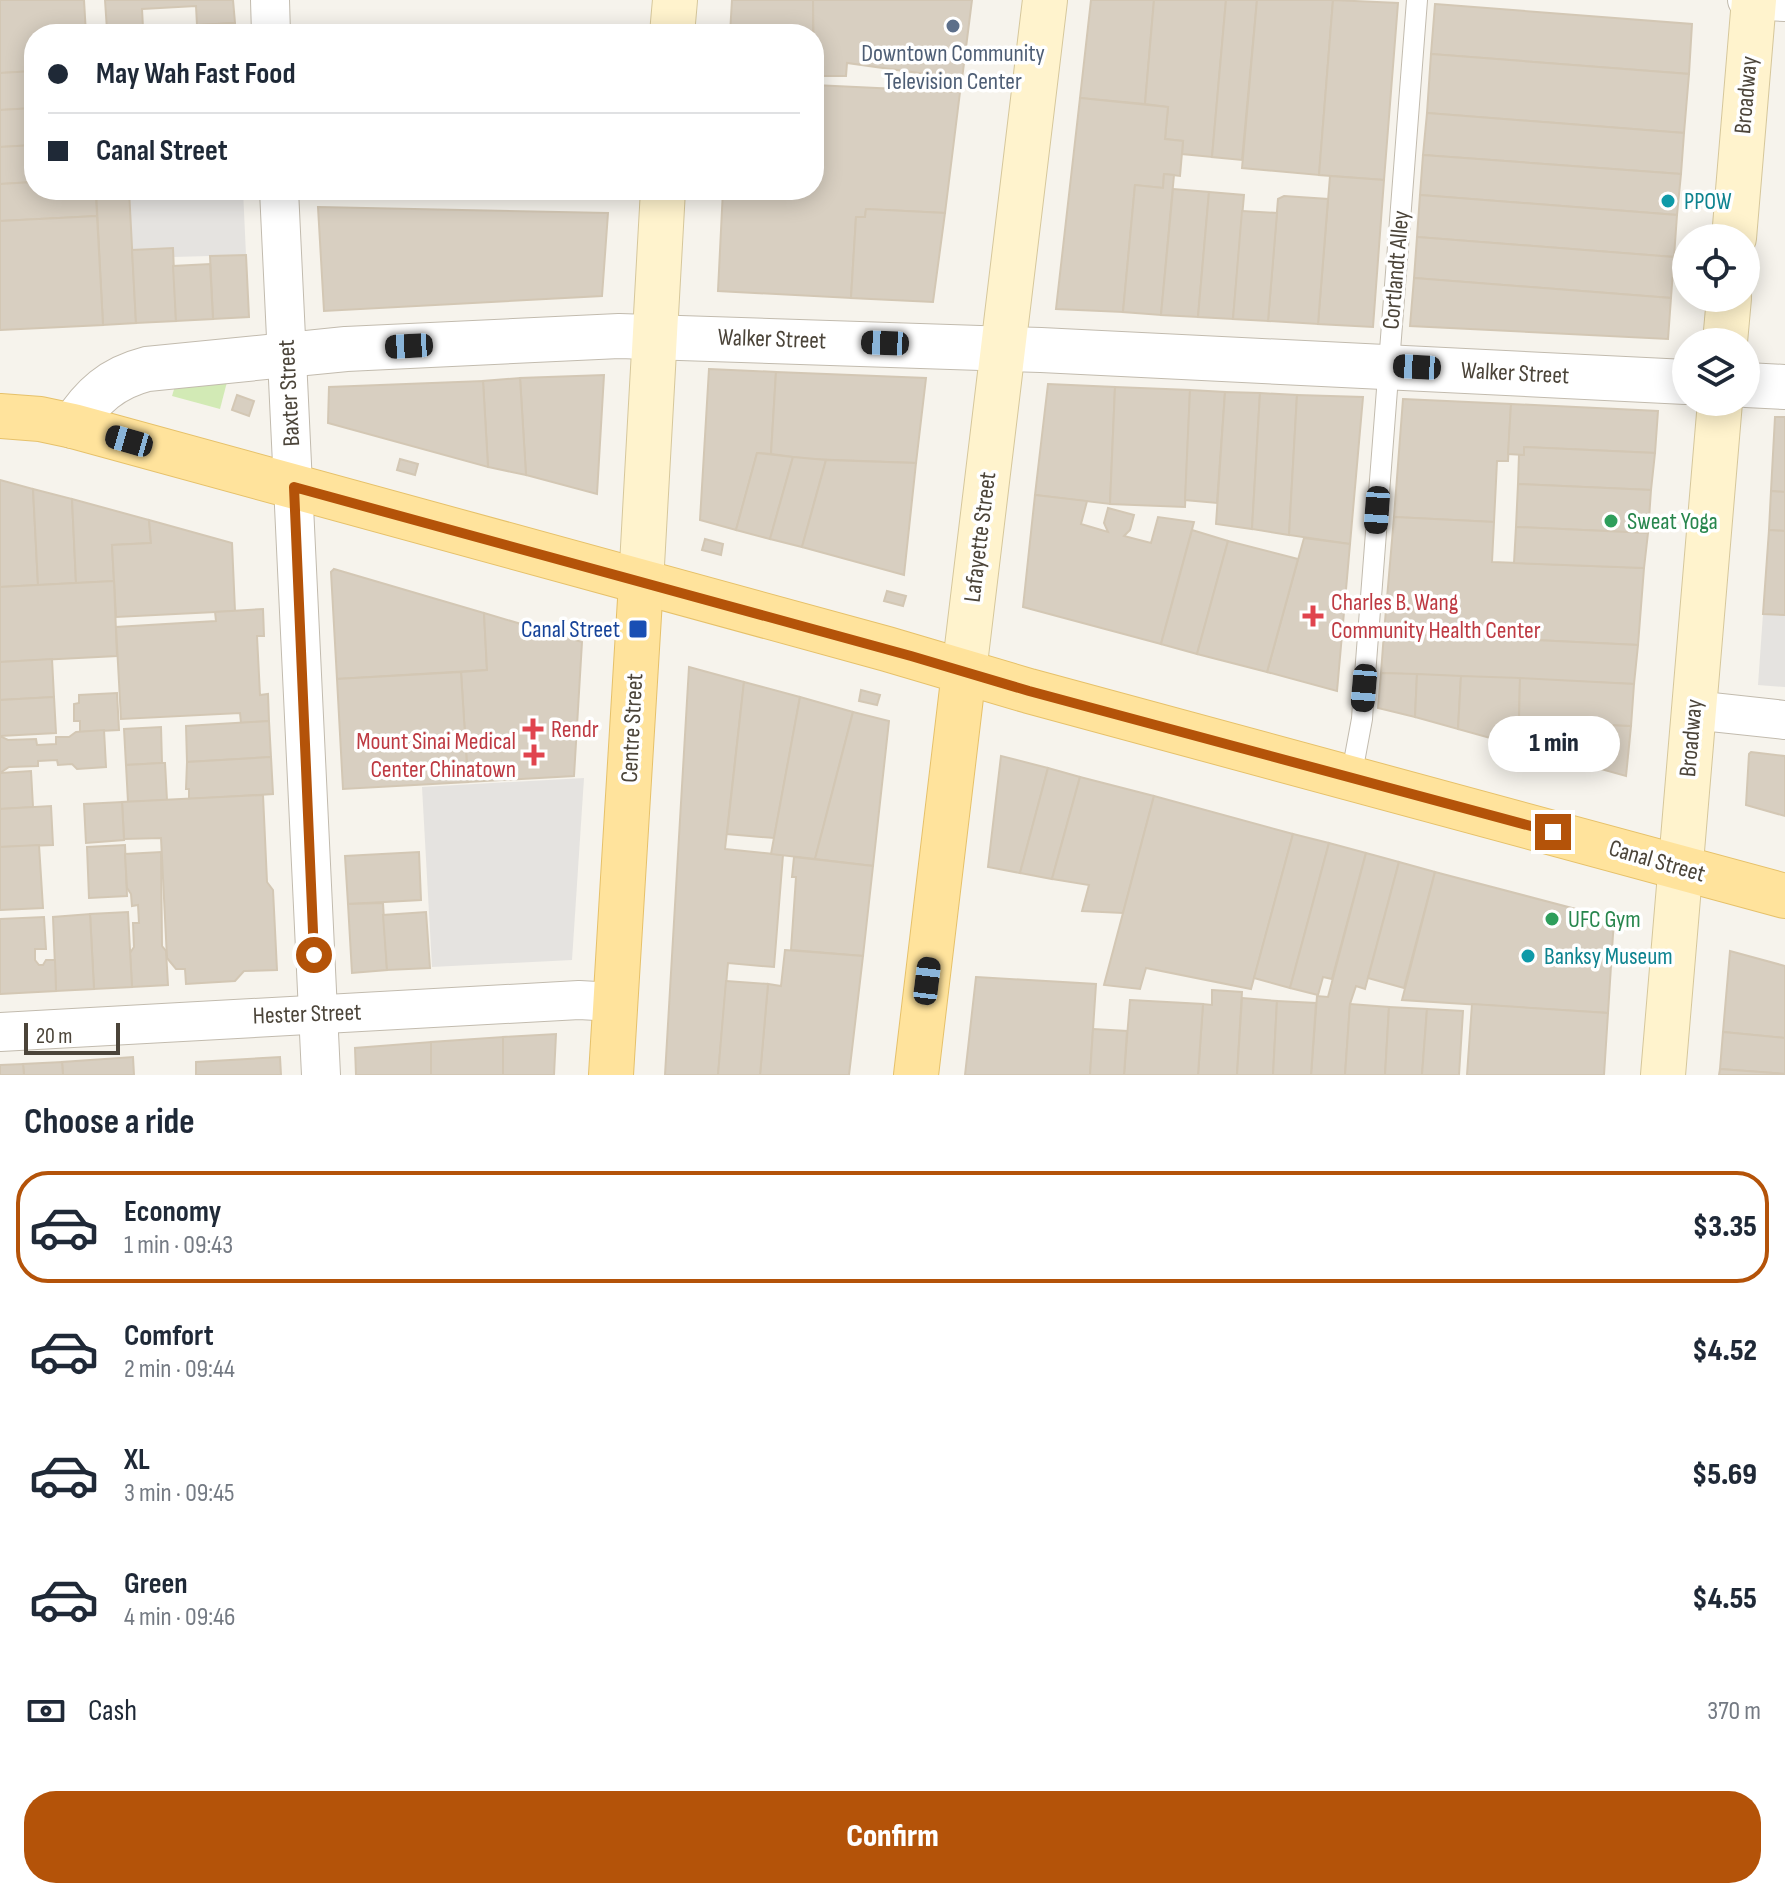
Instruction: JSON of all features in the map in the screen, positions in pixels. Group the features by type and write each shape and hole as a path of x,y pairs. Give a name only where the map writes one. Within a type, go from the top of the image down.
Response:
{"main road":[{"path":"673,24 675,0"},
{"name":"Lafayette Street","path":"916,1075 1045,0"},
{"name":"Broadway","path":"1735,224 1754,0"},
{"name":"Centre Street","path":"611,1075 662,200"},
{"name":"Canal Street","path":"0,416 40,419 73,426 1785,896"},
{"name":"Broadway","path":"1663,1075 1719,416"}],"street":[{"path":"270,0 271,24"},
{"path":"1747,0 1785,2"},
{"name":"Baxter Street","path":"279,200 321,1075"},
{"name":"Walker Street","path":"73,426 103,388 125,375 147,369 287,354 598,336 1002,348 1672,381"},
{"path":"1760,386 1785,387"},
{"path":"1693,710 1785,720"},
{"name":"Hester Street","path":"0,1032 579,1000 615,1002"}],"lane":[{"name":"Cortlandt Alley","path":"1351,778 1363,703 1417,0"}],"green space":[{"path":"227,382 220,409 172,396 175,386"}],"shaded area":[{"path":"130,200 243,200 246,255 173,257 172,248 132,250"},
{"path":"1763,614 1785,615 1785,687 1758,685"},
{"path":"584,778 572,960 432,967 422,787"}],"building":[{"path":"0,0 84,0 85,24 24,24 24,72 0,73"},
{"path":"105,0 233,0 235,23 197,24 196,6 142,9 143,24 107,24"},
{"path":"732,0 813,0 813,24 731,24"},
{"path":"813,0 972,0 962,79 847,63 846,76 824,76 824,24 813,24"},
{"path":"1091,0 1154,0 1145,104 1080,98"},
{"path":"1154,0 1226,0 1212,157 1182,154 1183,141 1165,139 1168,107 1145,104"},
{"path":"1226,0 1257,0 1242,160 1212,157"},
{"path":"1257,0 1333,0 1319,175 1242,168"},
{"path":"1333,0 1398,3 1384,180 1319,175"},
{"path":"1435,4 1692,24 1689,74 1431,54"},
{"path":"1431,54 1689,74 1684,133 1427,113"},
{"path":"24,72 24,109 0,110 0,73"},
{"path":"824,85 960,92 945,213 866,209 865,217 856,217 851,298 718,291 723,200 824,200"},
{"path":"1080,98 1168,107 1165,139 1183,141 1180,176 1164,174 1163,188 1135,185 1123,312 1056,309"},
{"path":"24,109 24,146 0,147 0,110"},
{"path":"1427,113 1684,133 1681,174 1423,155"},
{"path":"24,146 24,183 0,184 0,147"},
{"path":"1423,155 1681,174 1677,215 1420,195"},
{"path":"1164,174 1174,175 1161,315 1123,312 1135,185 1163,188"},
{"path":"1330,176 1384,180 1373,327 1318,324"},
{"path":"24,183 24,200 96,200 97,216 0,221 0,184"},
{"path":"1173,189 1209,192 1198,317 1161,315"},
{"path":"1209,192 1244,195 1233,319 1198,317"},
{"path":"1420,195 1677,215 1676,224 1672,224 1672,257 1417,237"},
{"path":"1284,196 1328,199 1318,324 1268,321 1278,199"},
{"path":"97,200 130,200 136,323 103,325"},
{"path":"318,207 608,213 602,296 324,311"},
{"path":"866,209 945,213 933,302 851,298 856,217 865,217"},
{"path":"1242,211 1277,213 1268,321 1233,319"},
{"path":"97,216 103,325 0,330 0,221"},
{"path":"1417,237 1672,257 1671,298 1414,278"},
{"path":"173,248 176,321 136,323 132,250"},
{"path":"246,255 249,317 213,319 210,256"},
{"path":"210,264 213,319 176,321 173,266"},
{"path":"1414,278 1671,298 1668,339 1410,326"},
{"path":"709,369 776,372 771,454 757,453 736,530 700,520"},
{"path":"776,372 926,378 916,463 808,459 771,454"},
{"path":"604,375 597,494 526,475 520,378"},
{"path":"520,378 526,475 488,467 483,381"},
{"path":"483,381 488,467 328,423 329,387"},
{"path":"1048,384 1115,387 1110,504 1035,495"},
{"path":"1115,387 1190,390 1185,507 1110,504"},
{"path":"1190,390 1225,392 1217,503 1185,500"},
{"path":"1225,392 1260,393 1252,529 1216,524"},
{"path":"1260,393 1297,395 1289,535 1252,529"},
{"path":"237,395 254,401 249,416 232,410"},
{"path":"1297,395 1363,397 1350,544 1289,535"},
{"path":"1403,399 1511,404 1508,461 1497,461 1494,522 1394,517"},
{"path":"1511,404 1658,411 1655,453 1524,447 1524,455 1508,454"},
{"path":"1775,417 1785,417 1785,492 1771,491"},
{"path":"1524,447 1655,453 1651,490 1518,484 1519,455 1524,455"},
{"path":"757,453 793,457 770,539 736,530"},
{"path":"793,457 826,460 802,547 770,539"},
{"path":"400,459 418,464 415,475 397,470"},
{"path":"826,460 916,463 904,575 802,547"},
{"path":"0,480 33,489 38,585 0,587"},
{"path":"1518,484 1651,490 1648,533 1516,527"},
{"path":"33,489 72,499 76,583 38,585"},
{"path":"1771,491 1785,492 1785,531 1769,530"},
{"path":"1035,495 1087,501 1081,524 1108,532 1104,523 1108,508 1134,515 1130,530 1124,536 1151,543 1158,517 1194,522 1161,644 1023,607"},
{"path":"72,499 149,520 151,543 112,545 114,581 76,583"},
{"path":"1394,517 1494,522 1492,562 1644,568 1638,645 1384,633"},
{"path":"149,520 232,543 235,611 116,617 112,545 151,543"},
{"path":"1516,527 1648,533 1644,568 1514,563"},
{"path":"1192,530 1228,541 1197,654 1161,644"},
{"path":"1769,530 1785,531 1785,615 1763,614"},
{"name":"Charles B. Wang Community Health Center","path":"1304,538 1350,544 1337,691 1267,672"},
{"path":"705,539 723,544 721,555 702,550"},
{"path":"1228,541 1298,559 1267,672 1197,654"},
{"path":"334,569 484,613 487,670 337,679 331,572"},
{"path":"114,581 117,656 0,662 0,587"},
{"path":"887,591 906,596 903,606 884,601"},
{"path":"263,609 264,636 257,636 260,695 268,694 269,721 241,723 240,713 121,719 116,627 216,621 215,612"},
{"path":"484,613 582,642 574,776 468,782 461,672 487,670"},
{"path":"1384,633 1638,645 1634,684 1381,673"},
{"path":"52,659 54,697 0,700 0,662"},
{"path":"689,667 744,682 725,849 783,855 774,967 728,963 718,1075 665,1075"},
{"path":"461,672 468,782 343,789 337,679"},
{"path":"1381,673 1417,674 1415,717 1378,708"},
{"path":"1417,674 1461,676 1458,729 1415,717"},
{"path":"1461,676 1520,678 1519,720 1631,726 1626,776 1458,729"},
{"path":"1520,678 1634,684 1631,726 1519,720"},
{"path":"744,682 800,697 774,838 727,834"},
{"path":"861,690 880,695 877,705 859,701"},
{"path":"117,693 119,730 80,732 80,721 74,721 74,704 79,703 79,695"},
{"path":"54,697 56,733 0,736 0,700"},
{"path":"800,697 853,712 815,859 771,854"},
{"path":"853,712 889,721 873,866 815,859"},
{"path":"269,721 271,757 187,762 186,726"},
{"path":"161,727 162,763 126,765 124,729"},
{"path":"104,730 106,767 77,769 72,764 58,765 57,760 38,761 38,766 9,767 0,773 0,736 8,740 36,739 37,745 56,744 56,737"},
{"path":"1751,752 1785,756 1785,816 1746,805"},
{"path":"1001,756 1048,768 1020,873 988,867"},
{"path":"271,757 273,794 189,799 189,789 186,789 187,762"},
{"path":"165,763 167,800 128,802 126,765"},
{"path":"1048,768 1080,777 1052,879 1020,873"},
{"path":"31,771 33,807 0,809 0,773"},
{"path":"1080,777 1154,796 1123,913 1082,911 1089,885 1052,879"},
{"path":"263,795 267,882 273,890 277,970 244,971 235,981 186,984 185,969 176,969 167,958 161,838 124,839 122,802"},
{"path":"1154,796 1293,834 1251,989 1146,968 1140,989 1104,985"},
{"path":"122,802 124,840 86,843 84,804"},
{"path":"51,806 53,845 0,847 0,809"},
{"path":"1293,834 1329,843 1290,988 1254,978"},
{"path":"1329,843 1366,853 1332,979 1323,977 1318,995 1290,988"},
{"path":"39,845 43,908 0,910 0,847"},
{"path":"125,845 127,896 89,898 87,847"},
{"path":"161,852 162,946 166,951 168,985 132,987 130,953 134,947 133,923 139,923 138,905 132,906 127,888 125,854"},
{"path":"419,852 421,900 348,904 345,856"},
{"path":"1366,853 1399,862 1365,989 1356,986 1350,1004 1345,1075 1311,1075 1317,996 1328,997"},
{"path":"794,857 873,866 863,956 791,950 796,877 792,877"},
{"path":"1399,862 1435,872 1404,988 1368,978"},
{"path":"1435,872 1614,919 1608,1013 1402,1000"},
{"path":"383,903 387,970 352,973 348,904"},
{"path":"128,912 132,987 94,989 90,914"},
{"path":"426,912 430,968 387,970 383,915"},
{"path":"90,914 94,989 56,991 53,917"},
{"path":"44,917 46,949 35,949 35,960 43,965 46,960 55,960 56,991 0,994 0,919"},
{"path":"785,950 863,956 849,1075 760,1075 768,984 781,986"},
{"path":"1730,951 1785,966 1785,1038 1723,1032"},
{"path":"976,977 1096,984 1090,1075 965,1075"},
{"path":"726,981 768,984 760,1075 718,1075"},
{"path":"1212,990 1242,992 1237,1075 1198,1075 1203,1004 1212,1005"},
{"path":"1242,998 1277,1001 1273,1075 1237,1075"},
{"path":"1130,1000 1203,1004 1198,1075 1124,1075"},
{"path":"1277,1001 1316,1003 1311,1075 1273,1075"},
{"path":"1350,1004 1389,1007 1385,1075 1345,1075"},
{"path":"1472,1004 1608,1013 1604,1075 1467,1075"},
{"path":"1389,1007 1427,1009 1422,1075 1385,1075"},
{"path":"1427,1009 1463,1011 1459,1075 1422,1075"},
{"path":"1093,1029 1127,1031 1124,1075 1090,1075"},
{"path":"1723,1032 1785,1038 1785,1074 1720,1069"},
{"path":"556,1034 554,1075 503,1075 503,1037"},
{"path":"503,1037 503,1075 431,1075 431,1042"},
{"path":"431,1042 431,1075 356,1075 355,1048"},
{"path":"133,1057 134,1075 63,1075 62,1062"},
{"path":"280,1057 281,1075 196,1075 196,1062"},
{"path":"62,1062 63,1075 24,1075 23,1064"},
{"path":"23,1064 24,1075 0,1075 0,1065"},
{"path":"1720,1069 1785,1074 1785,1075 1719,1075"}],"place":[{"name":"Downtown Community Television Center","path":"953,26"},
{"name":"PPOW","path":"1668,201"},
{"name":"Sweat Yoga","path":"1611,521"},
{"name":"Charles B. Wang Community Health Center","path":"1313,616"},
{"name":"Canal Street","path":"638,629"},
{"name":"Rendr","path":"533,729"},
{"name":"Mount Sinai Medical Center Chinatown","path":"534,755"},
{"name":"UFC Gym","path":"1552,919"},
{"name":"Banksy Museum","path":"1528,956"}],"route":[{"path":"314,955 294,487 1029,691 1553,832"}]}
